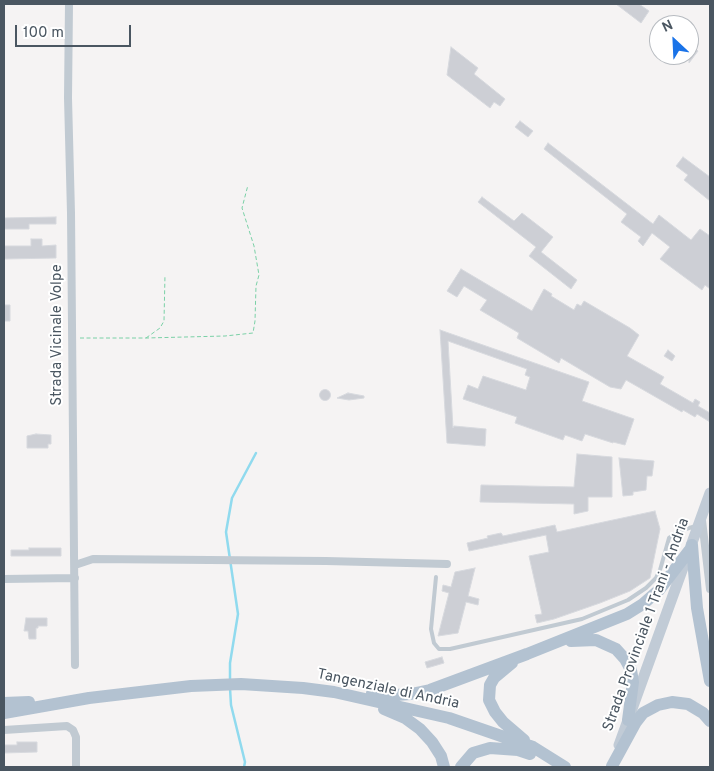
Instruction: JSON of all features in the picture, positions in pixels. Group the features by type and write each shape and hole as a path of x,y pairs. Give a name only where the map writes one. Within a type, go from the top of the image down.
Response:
{"main road":[{"name":"Strada Provinciale 1 Trani - Andria","path":"612,767 710,493"},
{"path":"334,692 353,690 380,694 411,694 430,690 453,683 627,614 660,590 691,546"},
{"path":"691,546 697,608 710,681"},
{"path":"556,643 596,640 616,649 625,659 633,682 628,720"},
{"path":"527,654 505,668 494,678 490,685 489,700 494,712 503,722 532,747"},
{"name":"Tangenziale di Andria","path":"4,713 74,700 222,684 334,692 449,718 532,747 561,765"},
{"path":"351,696 405,718 420,729 441,756 444,767"},
{"name":"Tangenziale di Andria","path":"4,703 74,700"},
{"path":"612,767 643,713 658,705 672,702 688,704 703,713 710,721"},
{"path":"460,767 474,753 490,748 518,750 561,765"}],"street":[{"name":"Strada Vicinale Volpe","path":"69,4 68,98 71,213 75,665"},
{"path":"700,521 708,546 710,589"},
{"path":"75,564 93,560 317,561 447,564"},
{"path":"4,579 75,578"},
{"path":"4,730 67,726 73,730 76,737 76,767"}],"lane":[{"path":"436,577 431,629 434,643 439,649 450,648 582,619 628,600 646,588 656,578 669,538 678,531 700,521"}],"path":[{"path":"72,338 225,336 253,333 256,286 259,275 254,246 242,208 248,185"},
{"path":"146,338 160,328 164,320 165,274"}],"building":[{"path":"616,4 639,4 649,11 641,23"},
{"path":"451,47 478,68 474,74 505,99 500,106 494,102 490,108 447,75"},
{"path":"520,121 533,131 528,137 515,127"},
{"path":"548,143 653,224 659,215 691,240 700,229 710,236 710,289 705,285 702,290 660,259 670,247 652,233 643,246 638,241 641,237 621,222 627,214 544,149"},
{"path":"683,157 710,177 710,201 684,180 688,175 676,166"},
{"path":"482,197 514,221 522,213 553,237 541,252 577,280 571,289 529,256 536,247 478,202"},
{"path":"56,217 56,224 29,224 29,229 4,229 4,218"},
{"path":"31,239 42,239 42,246 56,245 56,258 4,259 4,246 31,246"},
{"path":"461,269 532,311 544,289 552,294 551,296 574,310 577,304 581,306 584,301 630,328 639,335 627,356 664,377 660,384 693,403 695,399 700,402 698,406 710,413 710,422 697,414 695,417 683,410 682,412 626,380 621,389 610,387 561,358 559,363 517,338 519,333 480,310 487,300 464,286 457,297 447,291"},
{"path":"4,305 10,305 10,321 4,321"},
{"path":"440,330 589,382 582,401 634,419 625,445 585,434 582,441 565,435 563,440 515,423 517,417 463,399 468,385 478,389 483,376 526,390 530,377 525,375 527,369 448,341 453,428 454,426 486,429 485,446 447,443"},
{"path":"668,350 675,356 672,361 664,356"},
{"path":"323,390 327,390 330,395 329,399 323,400 320,397 320,393"},
{"path":"348,393 364,396 364,398 349,400 337,398"},
{"path":"36,434 51,435 51,444 48,444 48,448 27,448 27,436"},
{"path":"577,454 612,457 612,497 588,497 588,511 574,514 574,504 480,502 481,485 574,487"},
{"path":"619,458 654,461 652,476 647,476 646,490 633,492 633,495 623,496"},
{"path":"655,511 660,529 650,578 630,591 600,603 537,623 535,615 542,614 529,556 549,552 546,535 469,551 467,543 501,533 503,536 555,525 557,532"},
{"path":"29,548 61,548 61,556 11,556 11,550 29,550"},
{"path":"475,568 468,596 479,599 478,605 466,602 458,633 438,636 449,593 442,591 443,585 451,587 455,572"},
{"path":"26,618 47,618 47,626 38,626 36,628 36,639 29,639 28,631 24,631"},
{"path":"442,657 444,663 427,668 425,662"},
{"path":"17,742 37,742 37,752 4,753 4,745 17,745"}],"waterway":[{"path":"230,680 230,663 238,614 226,532 232,498 256,453"},
{"path":"230,688 231,705 245,762 244,767"}]}
